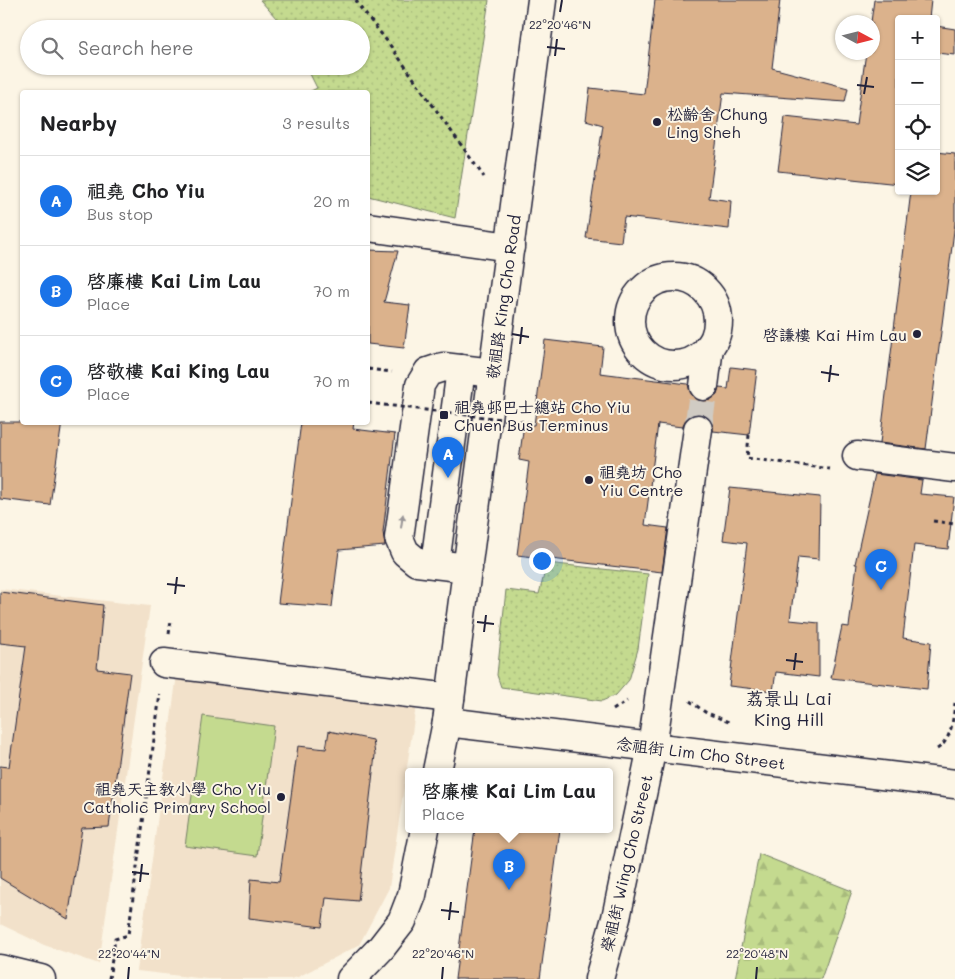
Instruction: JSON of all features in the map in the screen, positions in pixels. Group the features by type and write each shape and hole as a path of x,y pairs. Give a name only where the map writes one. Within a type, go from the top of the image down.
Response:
{"street":[{"name":"敬祖路 King Cho Road","path":"438,768 449,710 542,0"},
{"path":"370,227 510,247"},
{"path":"704,386 709,347"},
{"path":"468,568 417,562 405,552 399,538 420,385 428,372 443,367 493,373"},
{"path":"435,564 461,369"},
{"name":"榮祖街 Wing Cho Street","path":"598,979 616,918 652,747 698,429"},
{"path":"857,456 955,468"},
{"name":"念祖街 Lim Cho Street","path":"164,663 449,710 652,747 955,784"},
{"path":"351,979 381,948 402,921 412,895 423,833"},
{"path":"0,969 41,979"}],"path":[{"path":"356,0 484,177"},
{"path":"370,369 381,371"},
{"path":"370,403 534,423"},
{"path":"749,435 747,458 831,469"},
{"path":"933,521 955,524"},
{"path":"109,979 115,939 128,935 171,620"},
{"path":"612,710 626,702 631,695"},
{"path":"688,700 704,712 734,724"},
{"path":"934,751 941,747 950,732 955,703"}],"shaded area":[{"path":"0,589 150,606 99,964 44,945 0,924"},
{"name":"祖堯天主教小學 Cho Yiu Catholic Primary School","path":"177,674 416,706 407,768 405,768 405,780 389,888 359,945 298,977 290,979 207,979 137,971"}],"green space":[{"path":"260,0 489,0 455,218 370,197 370,90 313,90 317,88 310,75 370,75 370,20 278,20"},
{"path":"547,563 648,574 638,649 629,680 616,695 602,701 501,687 497,675 506,590 539,594"},
{"path":"203,716 274,726 257,856 185,846"},
{"path":"759,854 852,891 821,979 735,979"}],"building":[{"name":"松齡舍 Chung Ling Sheh","path":"655,0 780,0 772,68 848,88 845,102 723,93 709,198 731,201 729,229 624,217 621,242 586,238 603,125 586,120 590,88 644,94"},
{"path":"874,0 931,0 929,15 895,15 895,184 778,171 785,117 856,125 865,60 880,60 880,15 872,15"},
{"path":"940,27 955,29 955,55 940,53"},
{"name":"啓謙樓 Kai Him Lau","path":"940,152 955,154 955,223 926,449 880,443 911,195 940,195"},
{"path":"370,250 398,251 384,302 410,305 404,348 370,344"},
{"name":"祖堯坊 Cho Yiu Centre","path":"545,340 603,347 600,373 688,384 690,392 695,399 702,401 710,400 717,395 719,388 728,389 731,367 757,370 749,435 713,431 713,424 708,417 700,414 693,414 686,419 682,427 658,424 645,525 668,528 662,572 517,555 529,462 519,460 524,424 534,425"},
{"path":"0,422 20,422 20,425 62,425 50,505 0,499"},
{"path":"301,425 354,425 353,429 395,434 383,532 385,546 339,550 332,607 278,603"},
{"path":"875,474 922,480 920,494 954,497 948,549 914,545 903,638 931,642 927,689 831,678 842,626 849,627 857,564 855,564"},
{"path":"730,488 820,497 819,559 798,557 790,620 819,623 819,677 776,672 773,691 729,686 747,543 723,540"},
{"path":"0,592 103,605 97,669 130,673 109,827 82,828 68,919 0,878 0,766 9,767 26,646 0,643"},
{"path":"329,731 373,740 375,755 358,901 326,898 322,927 249,918 251,879 279,882 298,746 326,749"},
{"path":"474,833 559,833 540,979 455,979"}],"tunnel":[{"path":"698,429 704,386"}],"place":[{"name":"松齡舍 Chung Ling Sheh","path":"657,122"},
{"name":"啓謙樓 Kai Him Lau","path":"917,334"},
{"name":"祖堯邨巴士總站 Cho Yiu Chuen Bus Terminus","path":"444,415"},
{"name":"祖堯 Cho Yiu","path":"448,478"},
{"name":"祖堯坊 Cho Yiu Centre","path":"589,480"},
{"name":"啓敬樓 Kai King Lau","path":"881,590"},
{"name":"祖堯天主教小學 Cho Yiu Catholic Primary School","path":"281,797"},
{"name":"啓廉樓 Kai Lim Lau","path":"509,890"}],"district":[{"name":"荔景山 Lai King Hill","path":"789,708"}]}
